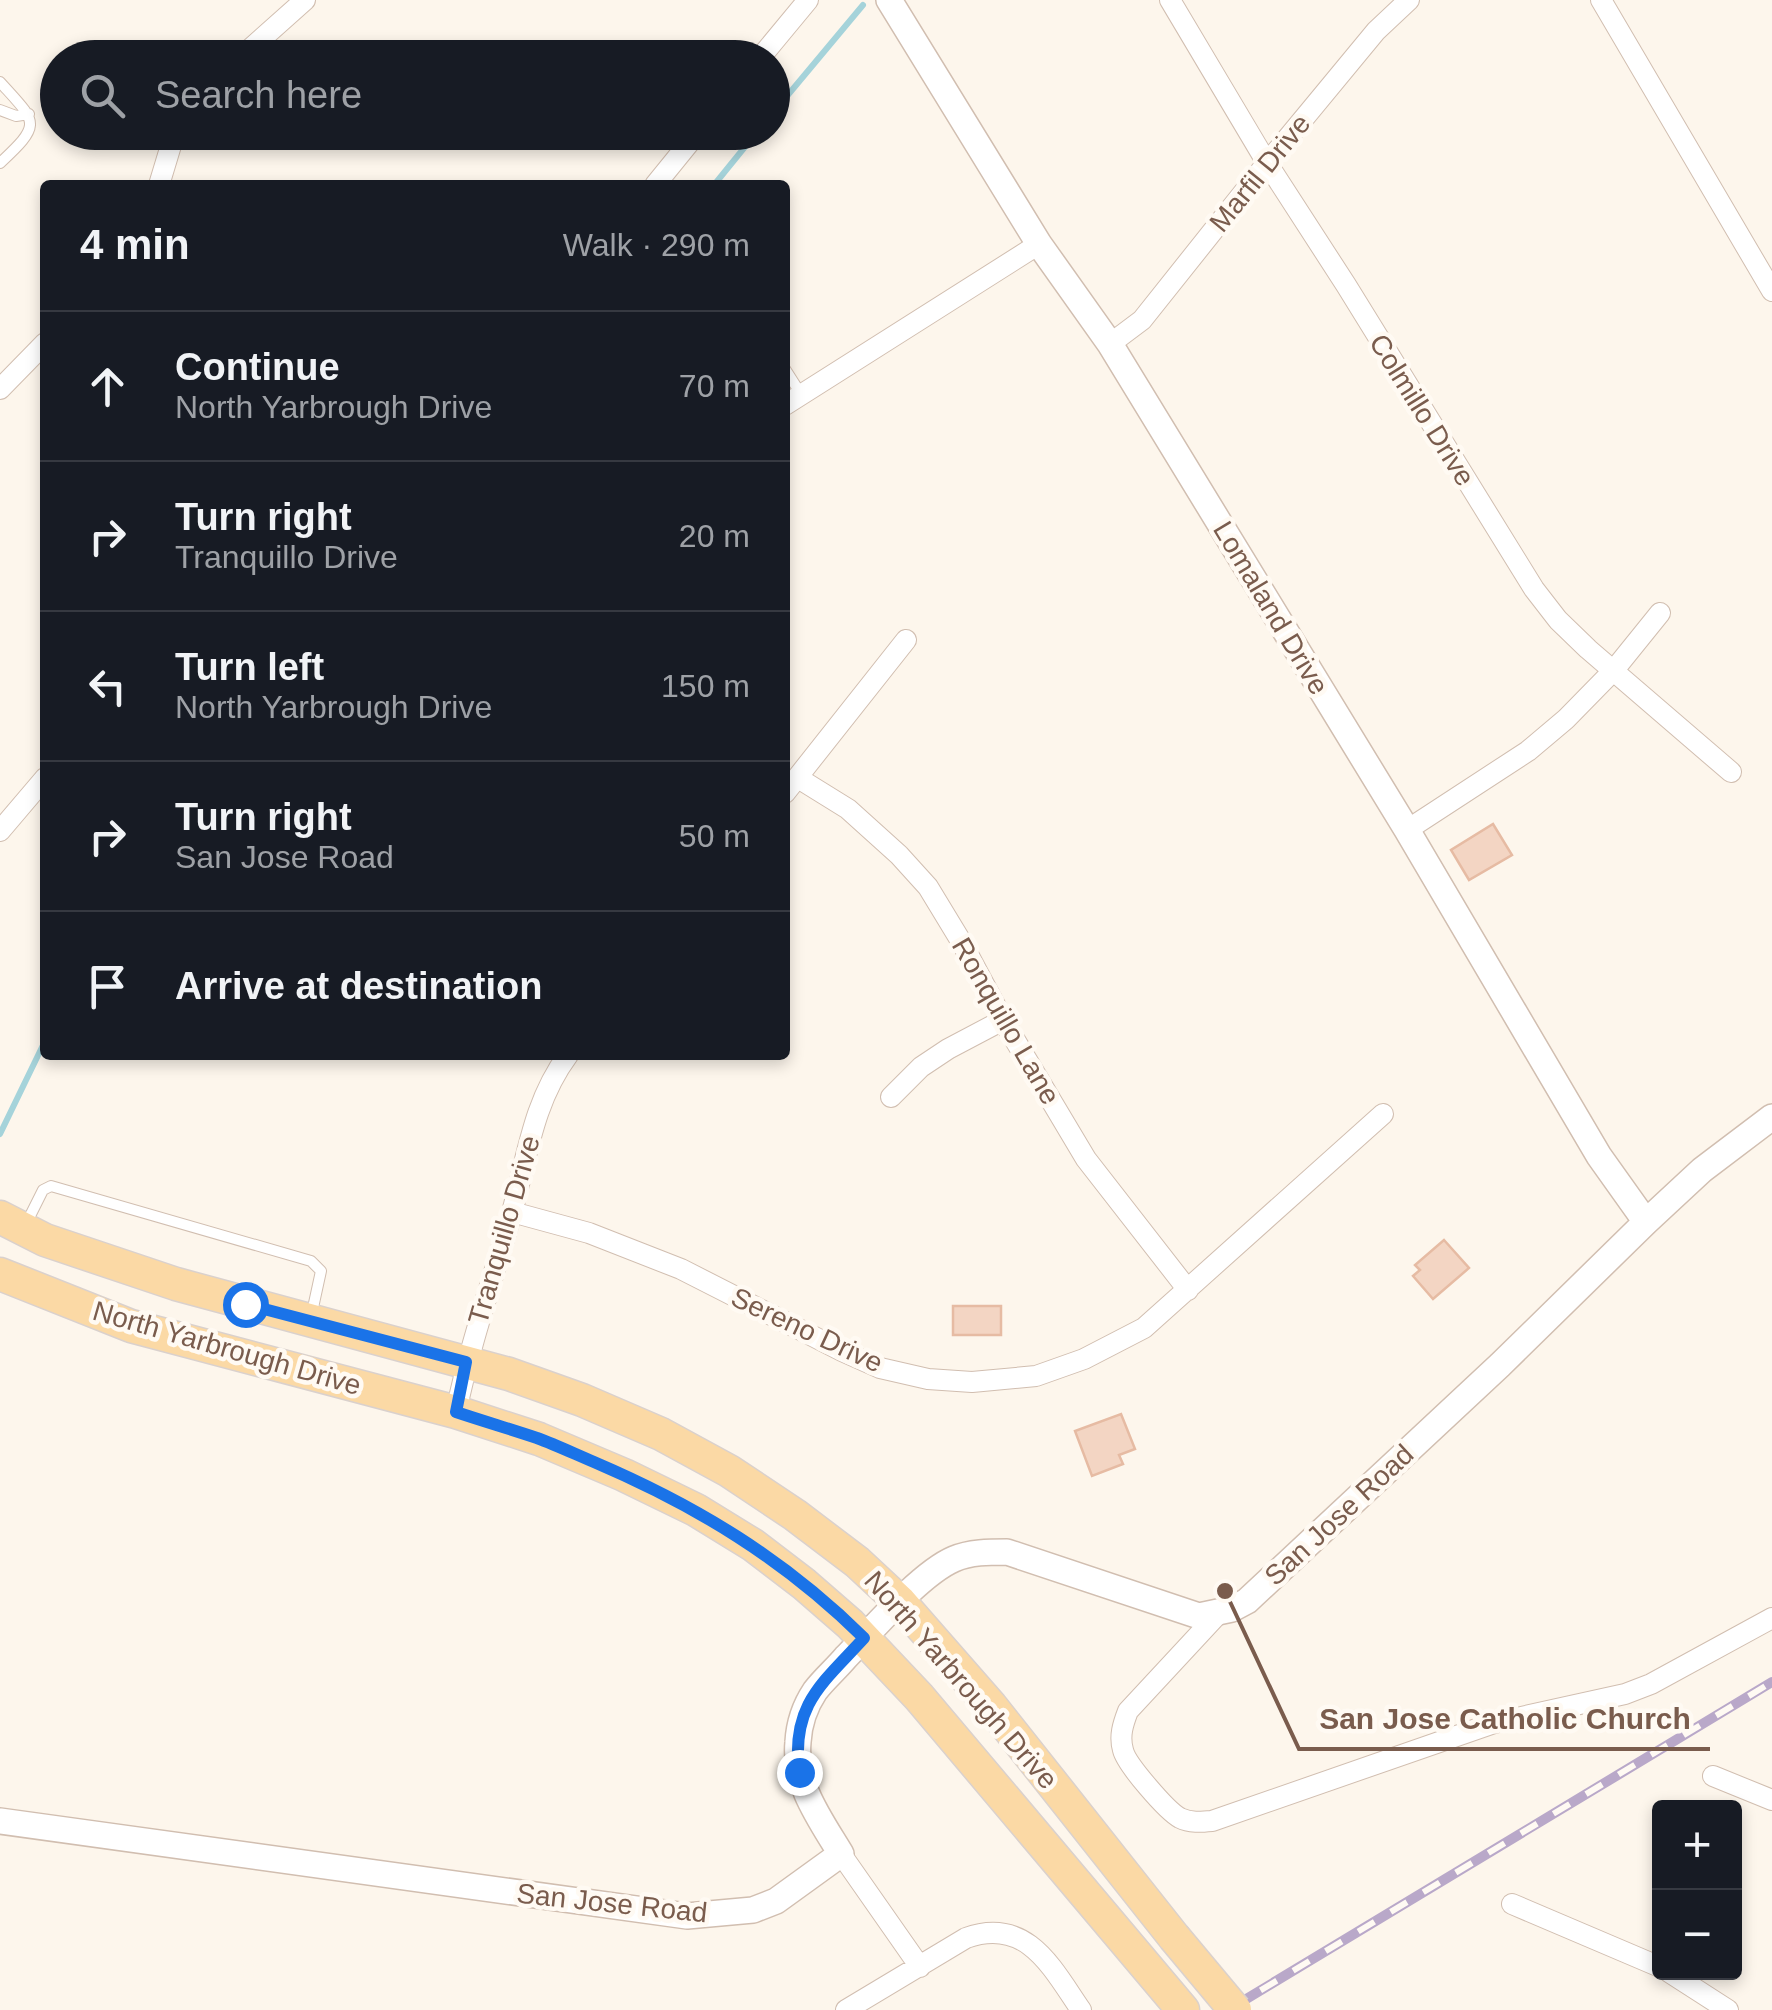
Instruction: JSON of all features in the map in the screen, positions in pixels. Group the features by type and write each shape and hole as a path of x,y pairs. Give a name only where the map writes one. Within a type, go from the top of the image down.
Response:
{"main road":[{"name":"North Yarbrough Drive","path":"12,1223 45,1240 176,1284 466,1362 582,1400 661,1434 729,1471 795,1514 857,1562 900,1602 991,1706 1235,2010"},
{"path":"0,1274 12,1223"},
{"name":"North Yarbrough Drive","path":"0,1274 131,1326 456,1412 540,1439 696,1510 753,1545 864,1638 919,1696 1183,2010"}],"street":[{"path":"260,40 305,0"},
{"path":"775,40 808,0"},
{"name":"Lomaland Drive","path":"889,0 1039,244 1110,344 1599,1156 1646,1222"},
{"name":"Colmillo Drive","path":"1170,0 1534,589 1588,649 1731,772"},
{"name":"Marfil Drive","path":"1110,344 1142,320 1376,31 1409,0"},
{"path":"1600,0 1772,291"},
{"path":"160,180 169,150"},
{"path":"659,180 683,150"},
{"path":"793,400 1039,244"},
{"path":"0,389 40,349"},
{"path":"1406,830 1528,751 1614,670 1660,613"},
{"path":"792,785 906,640"},
{"path":"0,831 40,784"},
{"name":"Ronquillo Lane","path":"792,785 848,809 928,886 1086,1159 1188,1290"},
{"path":"891,1098 921,1067 1003,1020"},
{"name":"Tranquillo Drive","path":"456,1412 466,1362 543,1096 565,1060"},
{"name":"Sereno Drive","path":"512,1212 588,1233 682,1270 880,1368 928,1379 972,1382 1036,1376 1084,1359 1144,1328 1382,1114"},
{"name":"San Jose Road","path":"1219,1613 1247,1601 1500,1366 1702,1170 1772,1117"},
{"path":"920,1966 841,1854 802,1784 798,1739 806,1707 815,1692 930,1574 954,1559 983,1552 1007,1552 1198,1616 1219,1613"},
{"path":"1219,1613 1128,1710 1121,1730 1128,1764 1176,1816 1198,1822 1212,1821 1494,1723 1626,1694 1652,1684 1772,1618"},
{"path":"1712,1776 1772,1800"},
{"name":"San Jose Road","path":"0,1822 687,1916 753,1910 776,1902 841,1854"},
{"path":"1512,1904 1652,1963"},
{"path":"846,2010 966,1938 1001,1932 1024,1940 1044,1957 1081,2010"},
{"path":"1681,1980 1728,2010"}],"lane":[{"path":"0,82 29,114 32,125 30,134 0,163"},
{"path":"0,110 16,116 29,114"},
{"path":"12,1223 52,1186 310,1261 321,1271 311,1320"}],"building":[{"path":"1493,824 1512,855 1469,880 1451,850"},
{"path":"1444,1240 1469,1268 1433,1299 1413,1276 1420,1270 1415,1265"},
{"path":"953,1306 1001,1306 1001,1335 953,1335"},
{"path":"1121,1414 1135,1449 1119,1455 1123,1464 1092,1476 1075,1431"}],"waterway":[{"path":"790,92 863,5"},
{"path":"718,180 742,150"},
{"path":"0,1134 40,1051"}],"railway":[{"path":"1228,2010 1772,1682"}],"place":[{"name":"San Jose Catholic Church","path":"1225,1591"}],"route":[{"path":"245,1304 466,1362 456,1412 540,1439 696,1510 753,1545 804,1584 864,1638 806,1707 798,1739 799,1772"}]}
